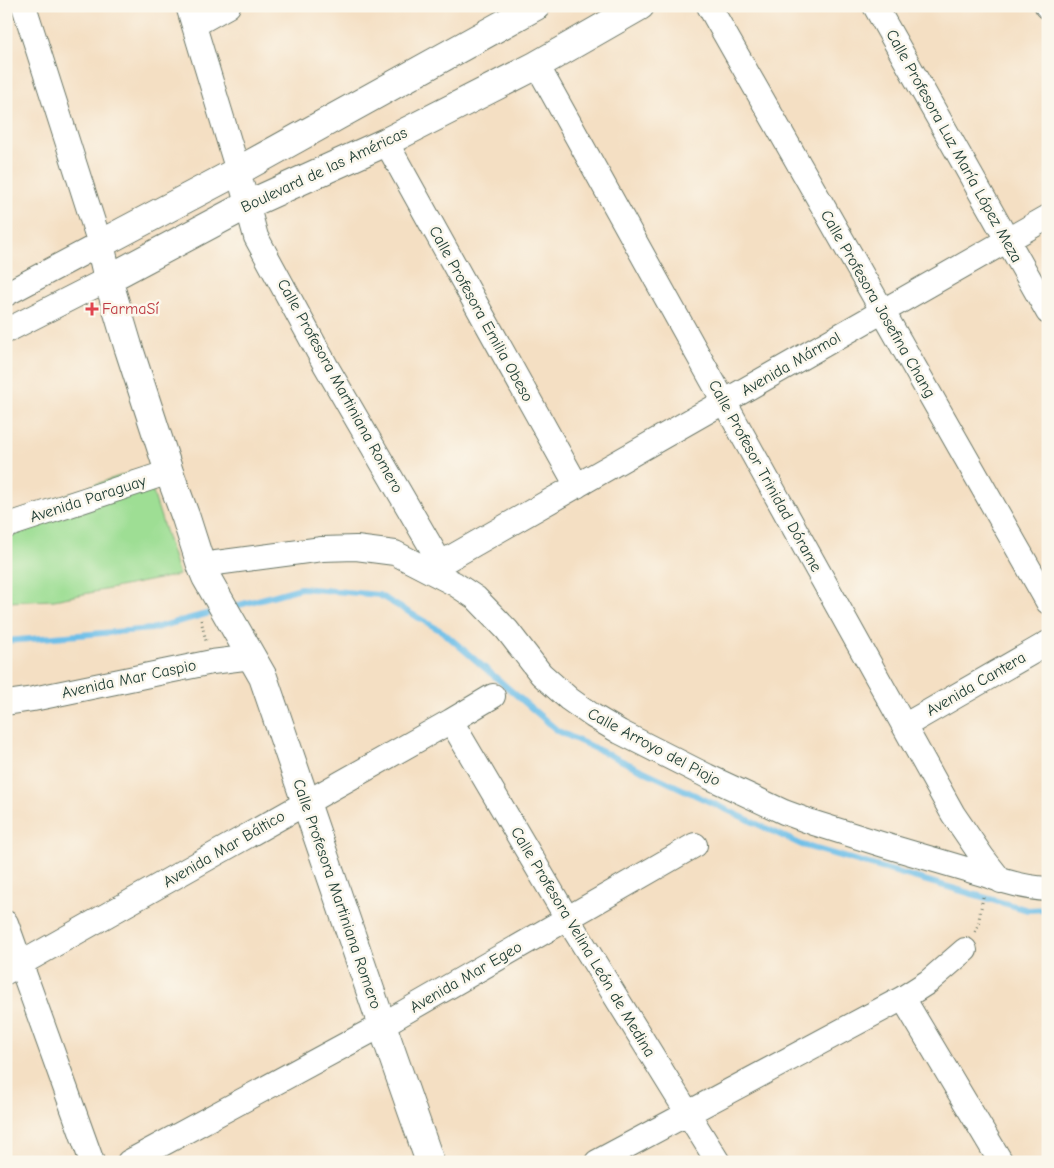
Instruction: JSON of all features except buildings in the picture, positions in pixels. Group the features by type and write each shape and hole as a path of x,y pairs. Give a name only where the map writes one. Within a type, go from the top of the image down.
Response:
{"main road":[{"path":"201,565 169,472 108,280 100,244 238,171 536,6"},
{"name":"Boulevard de las Américas","path":"108,280 247,205 386,142 537,65 640,6"},
{"name":"Calle Profesora Martiniana Romero","path":"201,565 263,676 430,1162"}],"street":[{"path":"6,294 100,244 24,6"},
{"path":"191,16 228,6"},
{"name":"Calle Profesora Josefina Chang","path":"708,6 1048,602"},
{"name":"Calle Profesora Luz María López Meza","path":"875,6 1048,312"},
{"name":"Calle Profesora Martiniana Romero","path":"191,16 256,237 435,567"},
{"name":"Calle Profesor Trinidad Dórame","path":"537,65 952,814 982,858 1001,881"},
{"name":"Calle Profesora Emilia Obeso","path":"386,142 577,486"},
{"name":"Avenida Mármol","path":"435,567 1048,217"},
{"name":"Boulevard de las Américas","path":"6,331 108,280"},
{"name":"Avenida Paraguay","path":"6,526 169,472"},
{"name":"Calle Arroyo del Piojo","path":"201,565 322,549 356,548 395,553 435,567 476,598 507,630 541,674 569,699 620,732 784,812 814,823 986,874 1001,881 1037,889 1048,889"},
{"name":"Avenida Cantera","path":"904,726 1048,643"},
{"name":"Avenida Mar Caspio","path":"6,703 212,662 252,657"},
{"name":"Avenida Mar Báltico","path":"14,968 493,696"},
{"name":"Calle Profesora Velina León de Medina","path":"451,721 567,918 718,1162"},
{"name":"Avenida Mar Egeo","path":"129,1162 382,1025 695,845"},
{"path":"6,923 14,968 92,1162"},
{"path":"597,1162 904,998 928,982 965,950"},
{"path":"904,998 1001,1162"}],"path":[{"path":"978,925 982,903"}],"green space":[{"path":"145,467 179,575 54,600 6,602 6,516"}],"waterway":[{"path":"232,607 301,588 379,595 443,632 558,731 802,845 1028,910 1048,909"},
{"path":"6,641 151,629 217,611"}],"place":[{"name":"FarmaSí","path":"92,309"}]}
